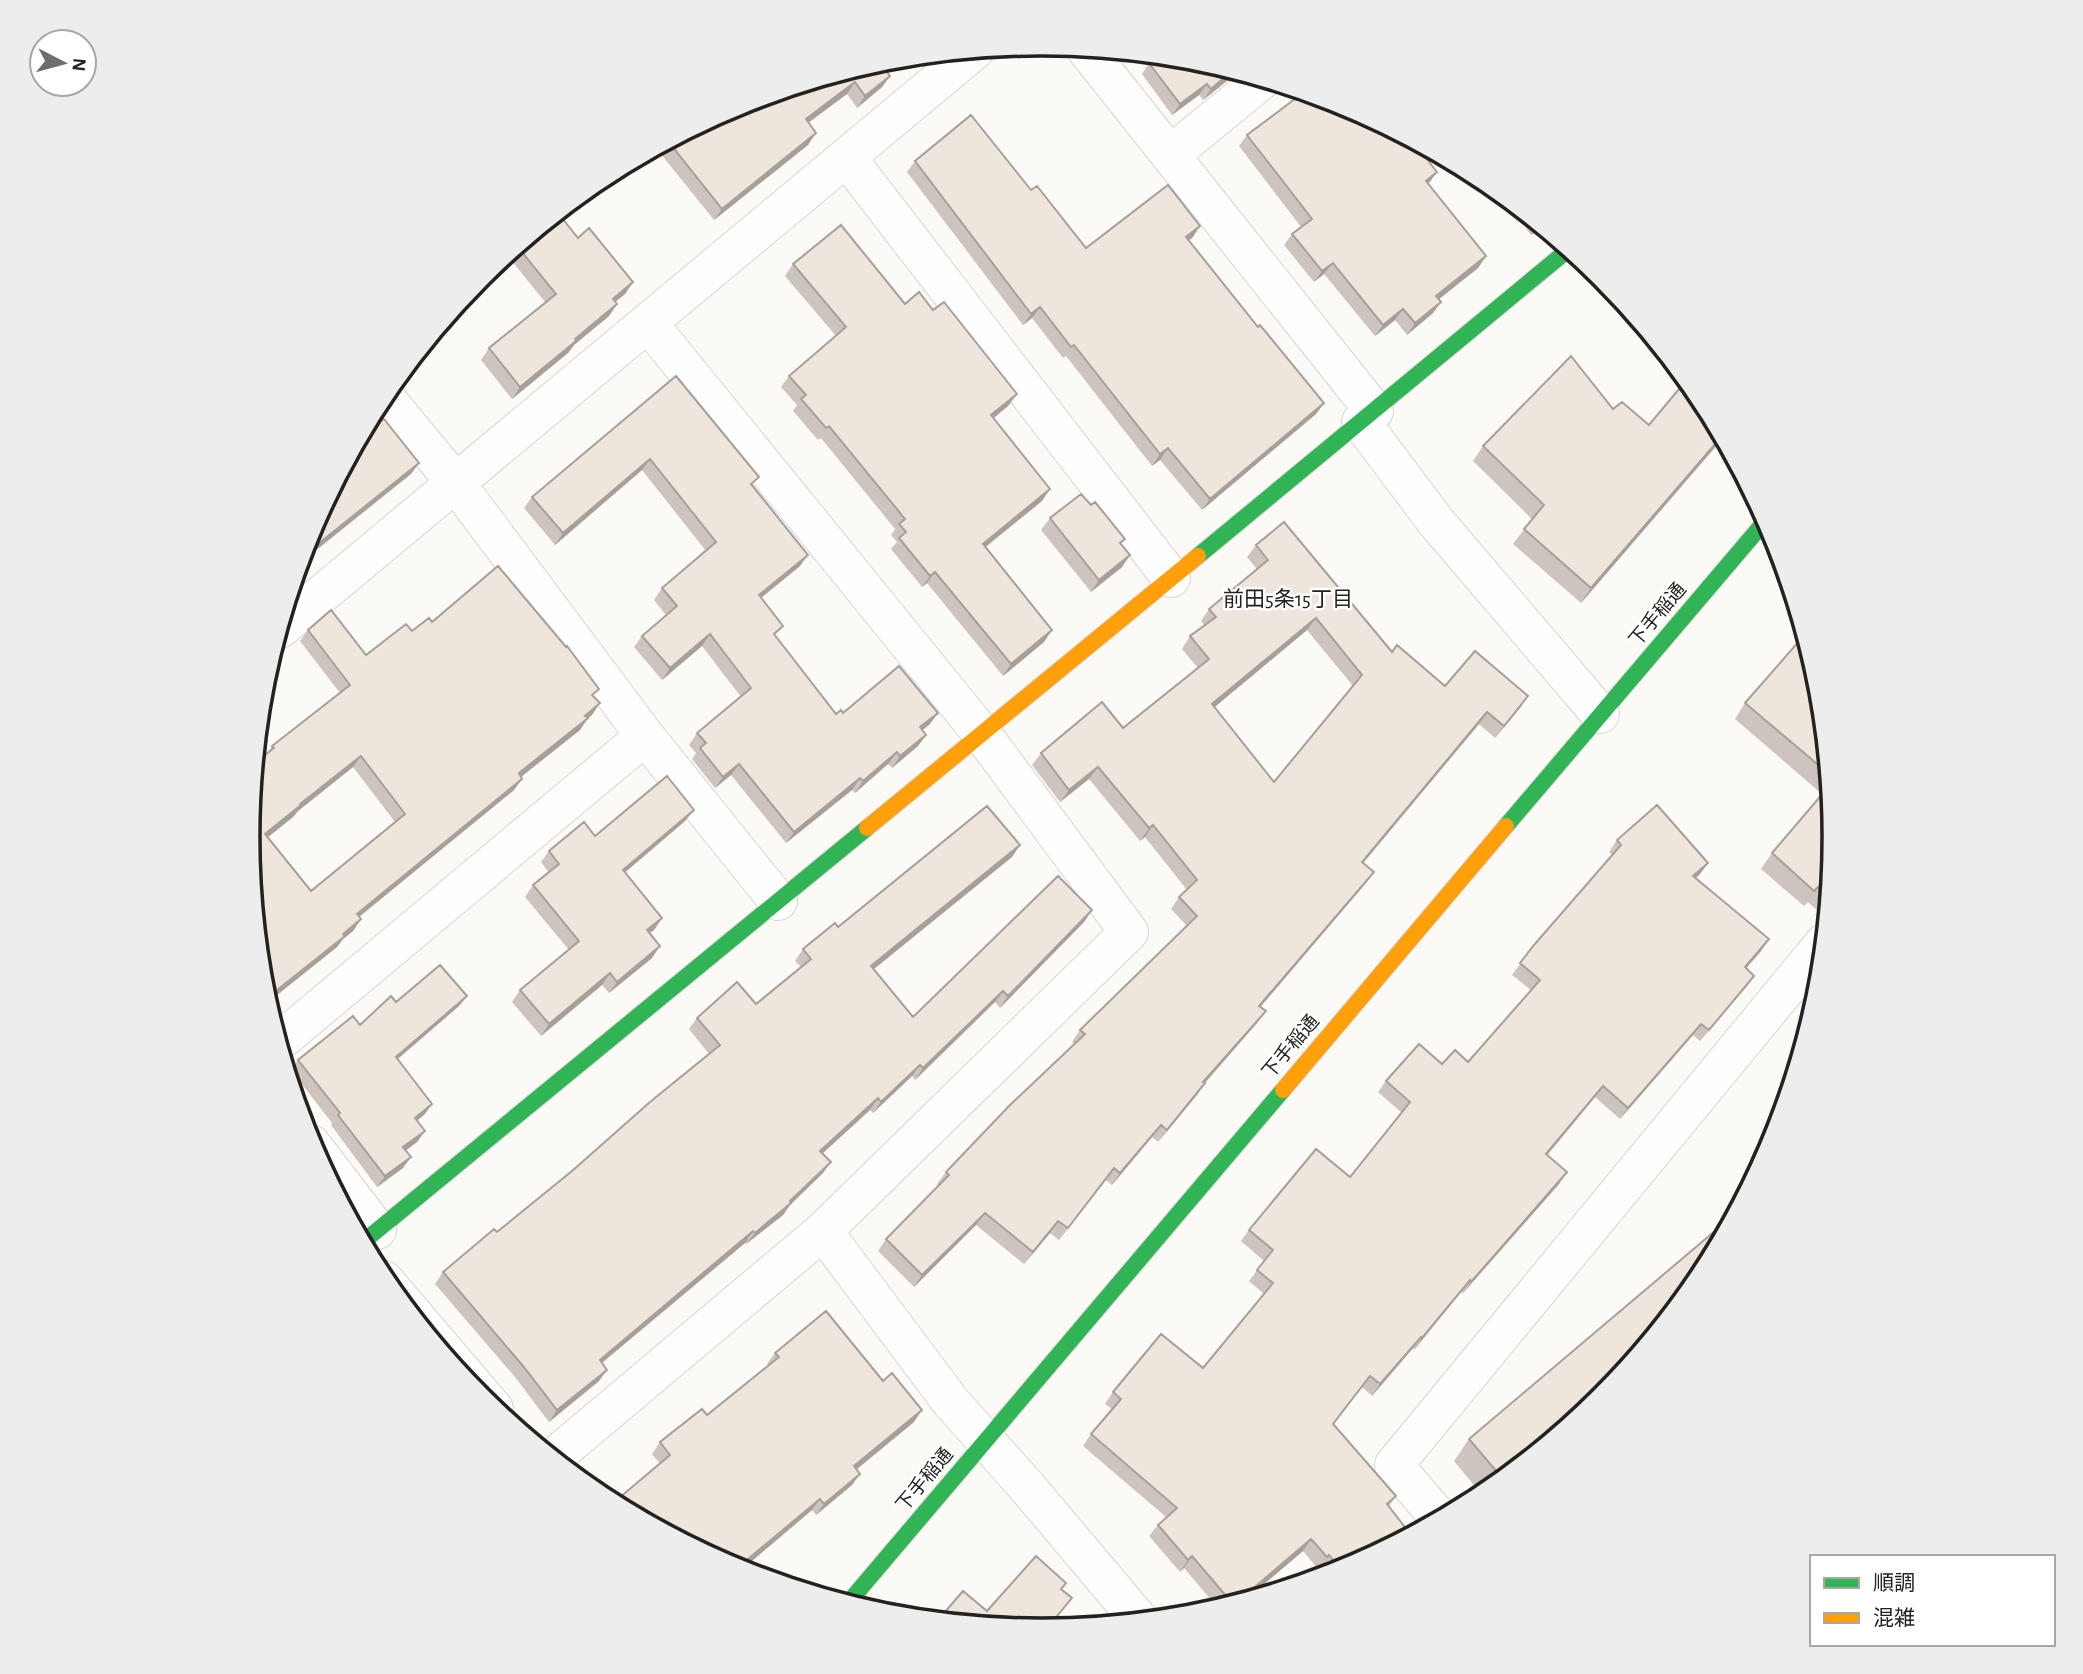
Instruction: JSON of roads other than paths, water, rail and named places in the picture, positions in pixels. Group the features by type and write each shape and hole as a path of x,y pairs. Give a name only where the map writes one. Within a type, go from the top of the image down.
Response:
{"street":[{"path":"1093,58 1170,155 1368,417 1437,523 1600,714"},
{"path":"292,619 962,61"},
{"path":"1170,155 1254,86"},
{"path":"847,158 1171,578"},
{"path":"370,1236 1562,255"},
{"path":"560,1452 822,1231 1129,932 982,734 648,323"},
{"path":"391,405 455,482 645,736 778,901"},
{"name":"下手稲通","path":"855,1595 1759,529"},
{"path":"286,1036 645,736"},
{"path":"1434,1512 1394,1465 1813,957"},
{"path":"822,1231 951,1402 1133,1612"}],"district":[{"name":"前田5条15丁目","path":"1288,599"}]}
